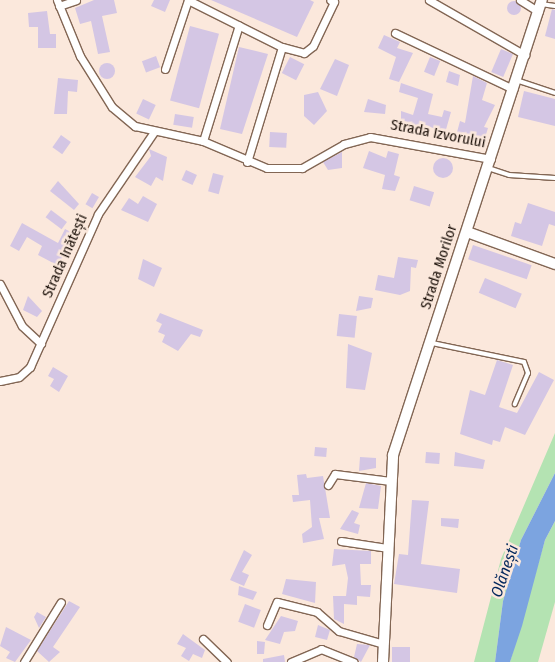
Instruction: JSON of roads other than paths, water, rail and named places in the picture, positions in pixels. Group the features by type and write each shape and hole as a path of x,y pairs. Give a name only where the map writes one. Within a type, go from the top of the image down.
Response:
{"street":[{"path":"58,3 76,0"},
{"path":"165,69 188,0 282,47 298,52 310,50 334,2 330,0"},
{"path":"429,0 525,55"},
{"path":"520,0 541,6"},
{"name":"Strada Izvorului","path":"58,3 72,43 112,107 122,118 154,132 203,140 247,162 267,168 302,168 344,144 370,136 489,163"},
{"name":"Strada Morilor","path":"383,662 392,481 397,444 541,6"},
{"path":"203,140 238,25"},
{"path":"395,33 515,85"},
{"path":"247,162 282,47"},
{"name":"Strada Inătești","path":"0,381 25,374 41,344 98,214 154,132"},
{"path":"467,232 555,264"},
{"path":"0,284 22,326 41,344"},
{"path":"328,485 335,474 392,481"},
{"path":"341,541 388,548"},
{"path":"24,662 61,602"},
{"path":"267,625 277,602 317,612 339,631 384,644"},
{"path":"203,639 227,662"},
{"path":"291,662 307,658 325,649 354,662"}],"lane":[{"path":"541,6 555,6"},
{"path":"515,85 555,93"},
{"path":"489,163 509,175 555,178"},
{"path":"430,342 524,362 528,373 515,404"}],"water":[{"path":"555,473 555,521 545,540 522,626 510,662 495,662 503,601 521,540"}],"water label":[{"name":"Olănești","path":"505,571"}]}
